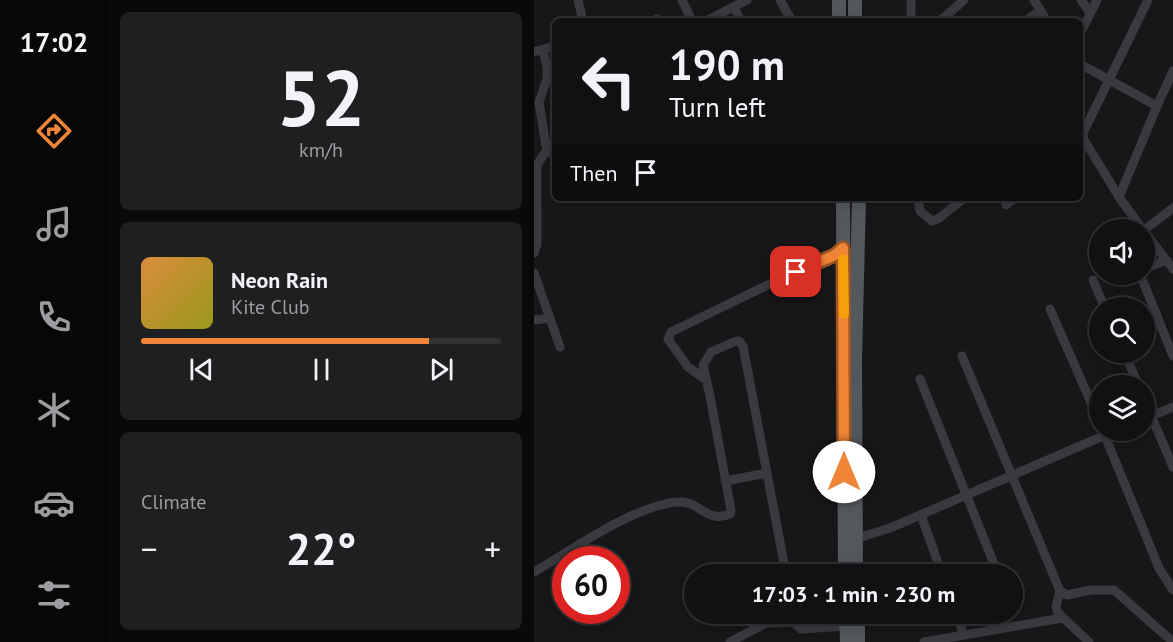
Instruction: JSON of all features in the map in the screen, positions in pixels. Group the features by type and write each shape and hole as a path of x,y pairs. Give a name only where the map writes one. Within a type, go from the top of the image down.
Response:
{"main road":[{"path":"839,0 839,18"},
{"path":"855,0 855,18"},
{"path":"843,201 843,248 850,340"},
{"path":"846,564 850,539 850,340 859,201"},
{"path":"850,539 854,564"},
{"path":"846,624 847,642"},
{"path":"858,624 858,642"}],"street":[{"path":"578,0 582,18"},
{"path":"682,0 691,18"},
{"path":"712,18 747,0"},
{"path":"780,0 790,18"},
{"path":"911,0 911,18"},
{"path":"943,18 964,0"},
{"path":"1034,0 1045,18"},
{"path":"1081,0 1090,13"},
{"path":"1083,28 1097,0"},
{"path":"1083,133 1148,0"},
{"path":"734,7 740,18"},
{"path":"1030,18 1040,10"},
{"path":"534,253 537,244 537,165 544,153 537,102 547,79 547,67 539,51"},
{"path":"1083,66 1157,106"},
{"path":"1119,197 1173,71"},
{"path":"543,88 552,87"},
{"path":"1083,145 1136,219"},
{"path":"918,201 920,211 932,221 938,219 960,201"},
{"path":"1006,206 1012,201"},
{"path":"1155,222 1173,208"},
{"path":"1155,245 1173,269"},
{"path":"707,385 688,367 670,342 669,334 817,261 835,255 843,248"},
{"path":"1155,265 1167,261"},
{"path":"534,273 560,346"},
{"path":"1144,285 1173,356"},
{"path":"1050,309 1089,398"},
{"path":"534,320 550,318"},
{"path":"534,572 647,509 685,502 707,515 727,515 731,510 703,365 711,352 736,341 742,344 748,370 784,564"},
{"path":"962,356 1060,591 1066,595 1114,590 1173,642"},
{"path":"920,379 994,564"},
{"path":"1155,414 1173,407"},
{"path":"1155,431 1173,467"},
{"path":"850,539 880,532 1089,440"},
{"path":"1107,441 1159,568 1173,590"},
{"path":"726,481 767,473"},
{"path":"921,515 938,564"},
{"path":"1060,591 1056,607 1062,618 1089,642"},
{"path":"924,642 947,640 1062,618"},
{"path":"730,642 764,624"},
{"path":"798,624 801,629 826,624"},
{"path":"960,624 964,635"}],"slow traffic":[{"path":"843,259 844,314"}],"route":[{"path":"796,272 835,255 843,248 844,472"}]}
